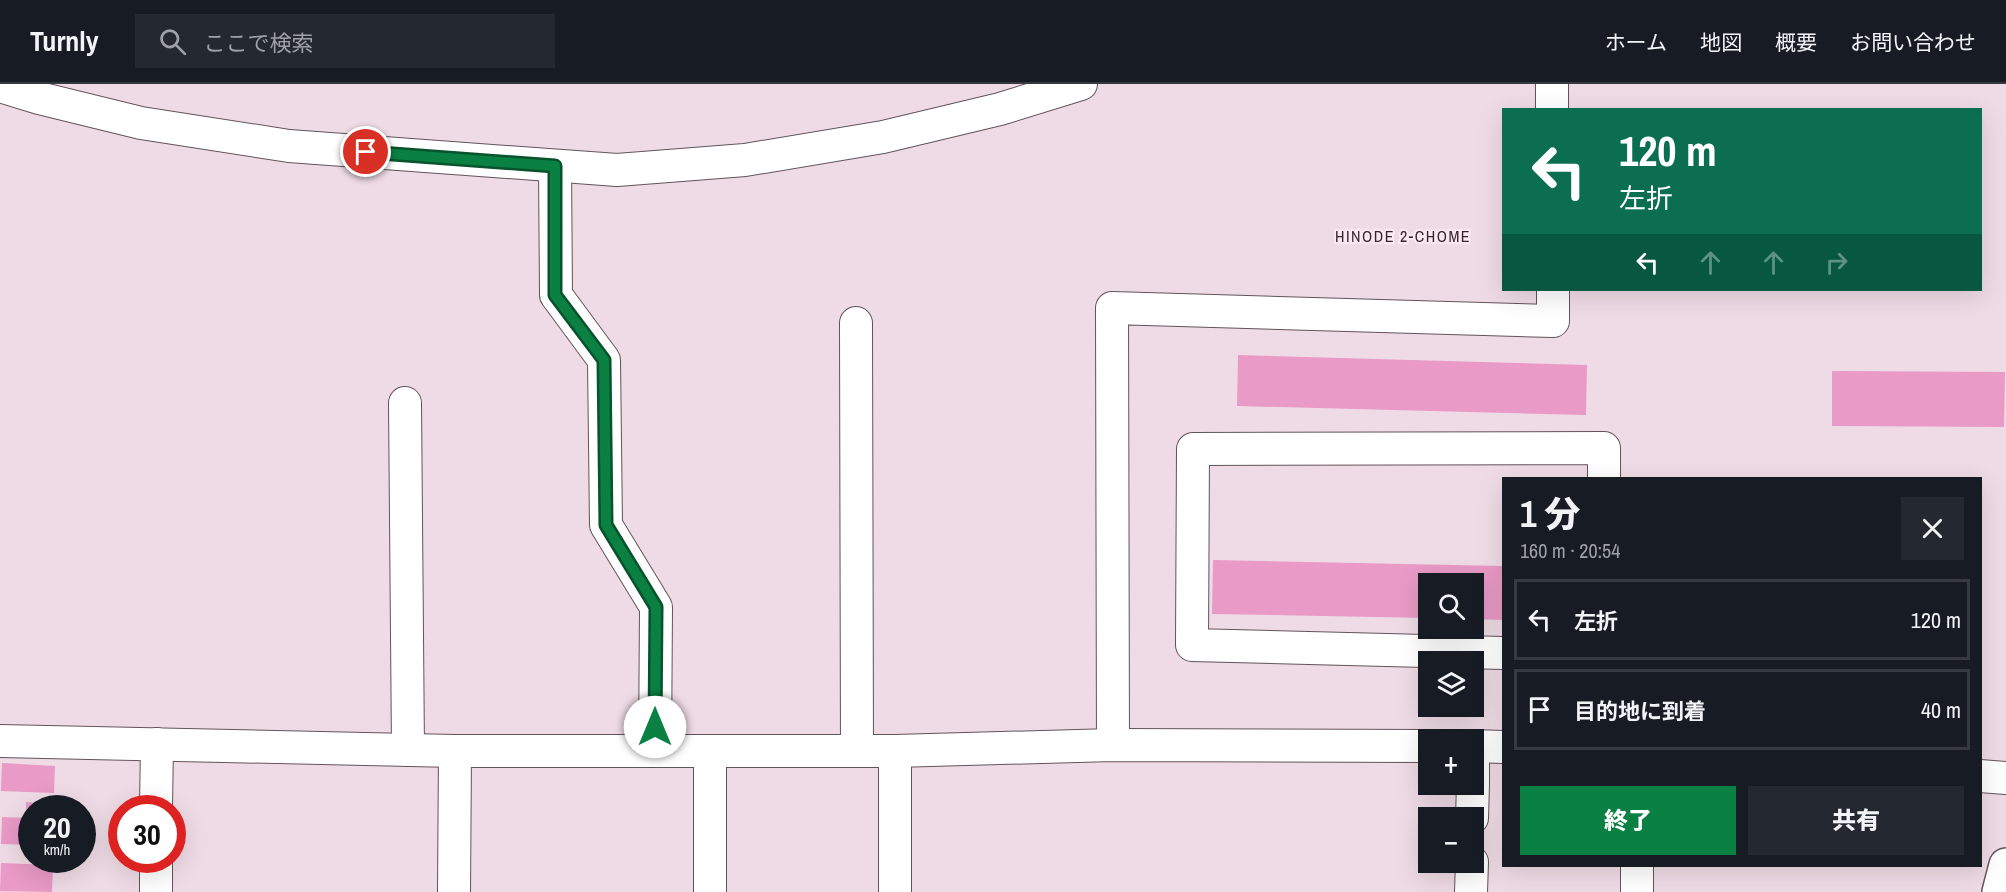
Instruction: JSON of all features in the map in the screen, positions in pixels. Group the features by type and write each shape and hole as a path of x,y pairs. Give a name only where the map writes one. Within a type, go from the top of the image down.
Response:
{"main road":[{"path":"1999,892 2006,865"}],"street":[{"path":"0,86 141,123 289,146 617,170 745,160 883,137 1000,109 1081,84"},
{"path":"1552,84 1552,108"},
{"path":"555,166 555,295 604,360 606,525 656,607 655,751"},
{"path":"1113,745 1112,308 1553,321 1553,291"},
{"path":"856,323 857,751"},
{"path":"405,403 408,750"},
{"path":"1502,653 1192,645 1193,449 1604,448 1604,477"},
{"path":"0,741 455,751 895,751 1113,745 1418,746"},
{"path":"156,795 157,744"},
{"path":"1484,746 1502,747"},
{"path":"454,892 455,751"},
{"path":"710,751 710,892"},
{"path":"895,751 895,892"},
{"path":"1982,776 2006,778"},
{"path":"1637,867 1637,892"},
{"path":"156,873 156,892"},
{"path":"1472,873 1472,892"}],"building":[{"path":"1238,355 1587,365 1586,415 1237,406"},
{"path":"1832,371 2005,372 2004,427 1832,426"},
{"path":"1213,560 1502,566 1502,620 1484,619 1484,573 1418,573 1418,618 1212,614"},
{"path":"2,763 55,766 54,793 1,791"},
{"path":"2,817 18,818 18,845 1,844"},
{"path":"1,863 18,864 18,873 53,873 52,892 0,891"}],"district":[{"name":"HINODE 2-CHOME","path":"1403,236"}],"route":[{"path":"366,152 555,166 555,295 604,360 606,525 656,607 655,727"}]}
